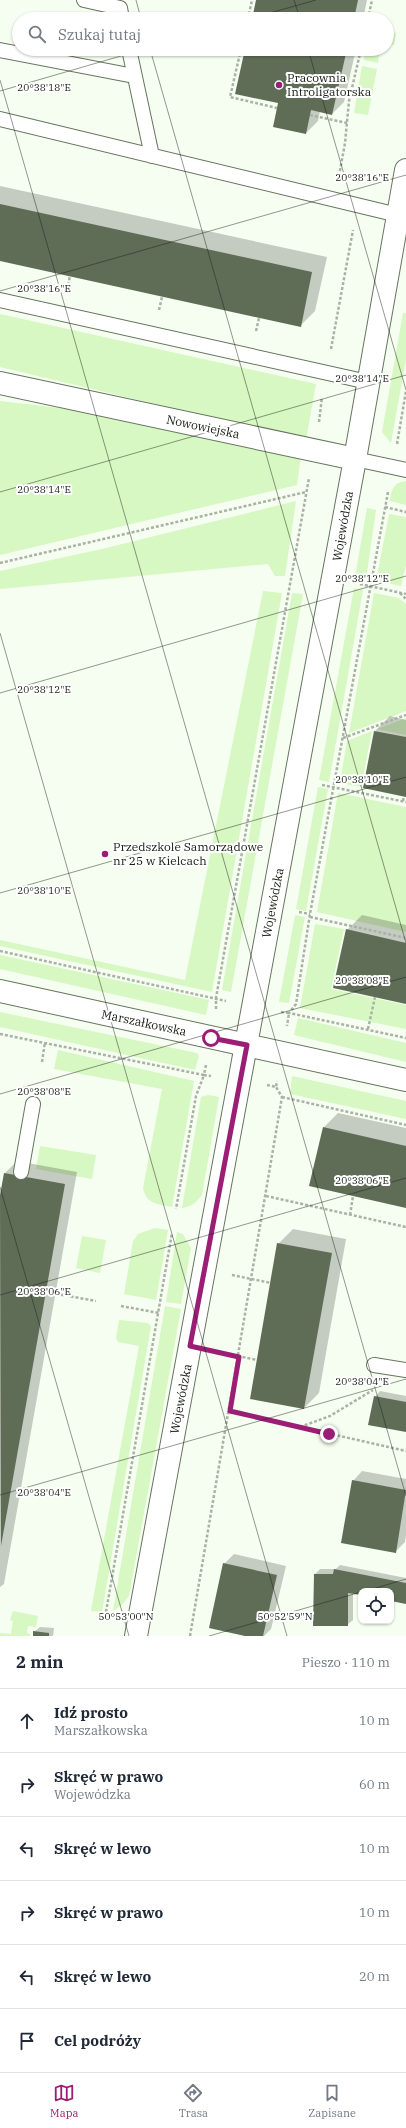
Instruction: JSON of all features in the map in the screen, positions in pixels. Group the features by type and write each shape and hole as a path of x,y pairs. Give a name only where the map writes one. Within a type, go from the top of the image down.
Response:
{"street":[{"name":"Wojewódzka","path":"136,1636 355,459 406,170"},
{"name":"Nowowiejska","path":"0,383 355,459"},
{"name":"Marszałkowska","path":"0,991 406,1080"}],"lane":[{"path":"84,0 120,8 121,12"},
{"path":"0,50 12,52"},
{"path":"31,56 134,76"},
{"path":"130,56 152,156"},
{"path":"0,119 398,215"},
{"path":"0,300 326,371 368,382"},
{"name":"Nowowiejska","path":"355,459 406,470"},
{"path":"20,1172 34,1104"},
{"path":"374,1365 403,1370"}],"path":[{"path":"249,12 252,0"},
{"path":"369,12 372,0"},
{"path":"239,56 230,97 277,108"},
{"path":"340,168 349,101 359,56"},
{"path":"310,115 347,123"},
{"path":"215,1015 216,998 314,451 326,371 357,206"},
{"path":"396,448 406,391"},
{"path":"287,1028 289,1013 296,1004 333,787 389,487"},
{"path":"0,563 306,492"},
{"path":"385,507 406,512"},
{"path":"370,586 406,594"},
{"path":"399,593 406,599"},
{"path":"342,738 406,715"},
{"path":"296,779 405,802 404,796"},
{"path":"310,917 406,938"},
{"path":"385,938 387,934"},
{"path":"0,951 233,1002"},
{"path":"368,1029 375,997"},
{"path":"274,1011 368,1029 406,1038"},
{"path":"0,1034 45,1042 187,1073 212,1076"},
{"path":"42,1062 45,1042"},
{"path":"176,1209 196,1096 204,1075 207,1058"},
{"path":"190,1636 230,1411 282,1097 276,1087 277,1078"},
{"path":"267,1085 276,1087"},
{"path":"282,1097 406,1125"},
{"path":"266,1196 406,1227"},
{"path":"350,1215 353,1196"},
{"path":"106,1612 172,1233"},
{"path":"205,1270 271,1283"},
{"path":"46,1292 96,1301"},
{"path":"121,1306 158,1313"},
{"path":"190,1346 257,1360"},
{"path":"299,1427 330,1416 349,1406 403,1370"},
{"path":"230,1411 406,1451"}],"green space":[{"path":"394,33 396,33 394,45"},
{"path":"365,56 379,56 378,63 364,60"},
{"path":"362,66 377,69 368,115 354,113"},
{"path":"403,313 406,313 406,359 391,443 382,432"},
{"path":"0,314 316,384 306,440 0,367"},
{"path":"0,401 86,411 301,456 297,485 0,555"},
{"path":"406,481 406,505 390,501 394,487 398,483"},
{"path":"296,501 285,576 275,576 268,564 0,589 0,571 102,549"},
{"path":"367,508 376,510 366,579 355,577"},
{"path":"389,514 406,517 406,565 401,586 376,581"},
{"path":"354,588 363,590 329,782 319,780"},
{"path":"263,591 282,593 212,992 0,946 0,940 185,980"},
{"path":"292,593 303,594 231,992 222,990"},
{"path":"374,593 399,598 406,604 406,711 349,733"},
{"path":"406,718 406,735 377,729"},
{"path":"372,731 361,787 340,783 347,741"},
{"path":"318,787 328,789 306,911 296,909"},
{"path":"338,793 406,807 406,932 317,912"},
{"path":"295,915 305,917 289,1003 279,1002"},
{"path":"315,924 344,929 331,989 406,1005 406,1029 300,1008"},
{"path":"0,955 209,1000 206,1015 0,969"},
{"path":"0,1012 197,1053 199,1056 195,1070 0,1027"},
{"path":"298,1018 406,1043 406,1062 294,1035"},
{"path":"58,1050 194,1081 172,1207 153,1202 147,1197 143,1188 162,1089 54,1069"},
{"path":"292,1076 406,1101 406,1119 290,1094"},
{"path":"208,1095 219,1097 202,1195 194,1204 182,1208 201,1097"},
{"path":"40,1146 96,1155 92,1179 36,1169"},
{"path":"155,1228 168,1230 156,1300 124,1294 133,1241 138,1234"},
{"path":"177,1232 183,1234 191,1248 181,1304 166,1302"},
{"path":"82,1236 106,1240 100,1273 76,1268"},
{"path":"165,1306 181,1309 129,1596 122,1605 113,1611"},
{"path":"119,1320 148,1323 151,1326 102,1612 91,1611 139,1346 118,1342 116,1338"},
{"path":"13,1611 38,1616 36,1627 28,1626 27,1633 30,1634 30,1636 0,1636 0,1633 11,1634 13,1621 10,1620"}],"building":[{"path":"256,0 358,0 355,12 253,12"},
{"path":"243,56 345,56 332,115 311,110 306,134 273,127 278,103 235,94"},
{"path":"0,204 312,272 301,327 0,261"},
{"path":"374,731 406,737 406,797 363,788"},
{"path":"346,929 406,943 406,1004 333,988"},
{"path":"323,1127 406,1146 406,1208 309,1186"},
{"path":"4,1173 65,1184 1,1546 0,1195"},
{"path":"277,1243 332,1253 304,1409 250,1399"},
{"path":"374,1396 406,1402 406,1432 368,1425"},
{"path":"352,1480 406,1490 396,1553 341,1543"},
{"path":"223,1563 277,1575 263,1636 245,1636 209,1628"},
{"path":"334,1569 406,1583 406,1604 394,1602 394,1588 358,1588 358,1595 348,1593 348,1626 313,1626 314,1574 333,1574"},
{"path":"33,1631 49,1633 49,1636 33,1636"}],"place":[{"name":"Pracownia Introligatorska","path":"279,85"},
{"name":"Przedszkole Samorządowe nr 25 w Kielcach","path":"105,854"}],"route":[{"path":"211,1038 247,1045 190,1346 239,1357 230,1411 329,1434"}]}
